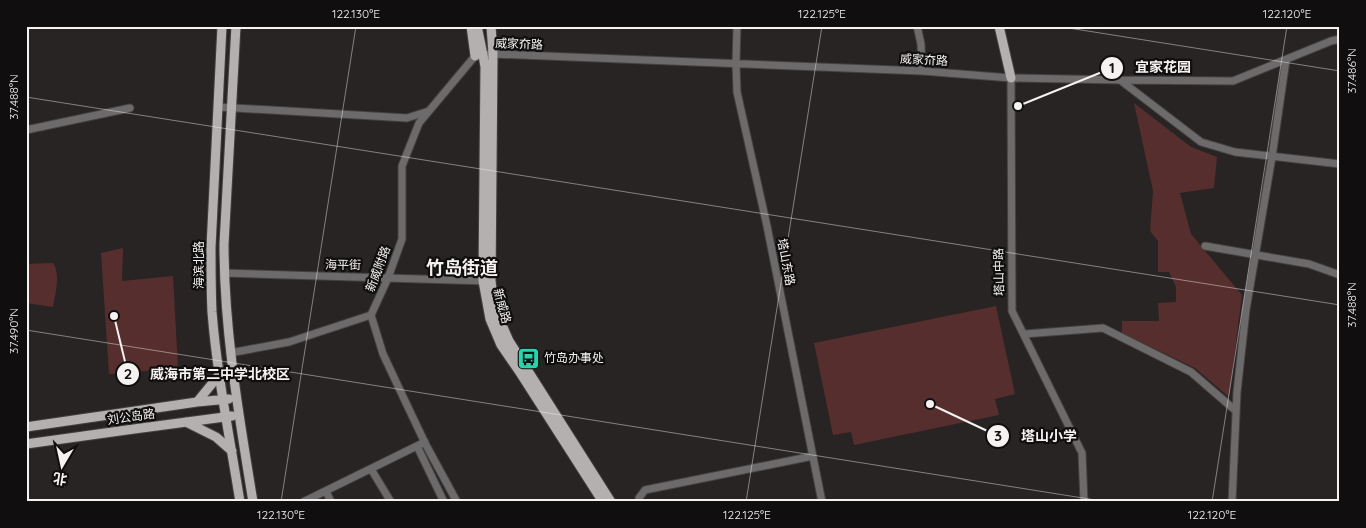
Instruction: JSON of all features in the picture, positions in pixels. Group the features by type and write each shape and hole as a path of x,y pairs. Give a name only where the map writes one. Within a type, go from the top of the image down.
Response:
{"main road":[{"name":"海滨北路","path":"222,26 211,274 213,317 220,374 240,502"},
{"name":"海滨北路","path":"236,26 224,273 230,353 253,502"},
{"path":"471,26 479,56"},
{"name":"新威路","path":"477,26 479,56 485,67 487,281 490,319 501,345 603,502"},
{"name":"新威路","path":"491,26 493,54 487,281 509,341 612,502"},
{"name":"塔山中路","path":"999,26 1011,78"},
{"path":"197,402 220,374"},
{"name":"刘公岛路","path":"26,427 236,398"},
{"name":"刘公岛路","path":"26,444 239,415"},
{"path":"186,422 216,437 232,451"}],"street":[{"name":"塔山东路","path":"737,26 737,92 769,235 822,502"},
{"path":"917,26 921,44 922,71"},
{"name":"威家夼路","path":"479,56 493,54 922,71 1011,78 1233,81 1330,41 1340,39"},
{"name":"新威附路","path":"371,315 388,278 402,238 402,166 419,123 479,56"},
{"path":"1232,502 1236,411 1246,310 1272,157 1286,60"},
{"name":"塔山中路","path":"1011,78 1012,311 1082,453 1084,502"},
{"path":"1120,80 1200,142 1235,152 1340,164"},
{"path":"218,107 407,118 430,110"},
{"path":"26,130 130,108"},
{"path":"1205,246 1309,264 1340,274"},
{"name":"海平街","path":"224,273 487,281"},
{"path":"230,353 289,342 371,315 383,354 425,442 457,502"},
{"path":"1024,334 1103,328 1191,372 1236,411"},
{"path":"303,502 425,442"},
{"path":"417,446 444,502"},
{"path":"639,502 645,490 813,456"},
{"path":"371,468 391,502"},
{"path":"326,490 331,502"}],"shaded area":[{"path":"1134,103 1191,147 1217,157 1214,188 1180,193 1191,234 1242,295 1229,397 1195,368 1122,333 1122,321 1159,321 1158,303 1176,302 1176,287 1169,272 1158,272 1158,241 1150,231 1153,191"},
{"path":"123,248 122,281 173,276 178,368 109,374 101,253"},
{"path":"53,263 57,278 53,307 26,303 26,264"},
{"path":"996,306 1015,394 995,399 999,415 854,445 851,432 833,435 814,343"}],"place":[{"name":"宜家花园","path":"1018,106"},
{"name":"威海市第二中学北校区","path":"114,316"},
{"name":"竹岛办事处","path":"528,358"},
{"name":"塔山小学","path":"930,404"}],"district":[{"name":"竹岛街道","path":"462,268"}]}
